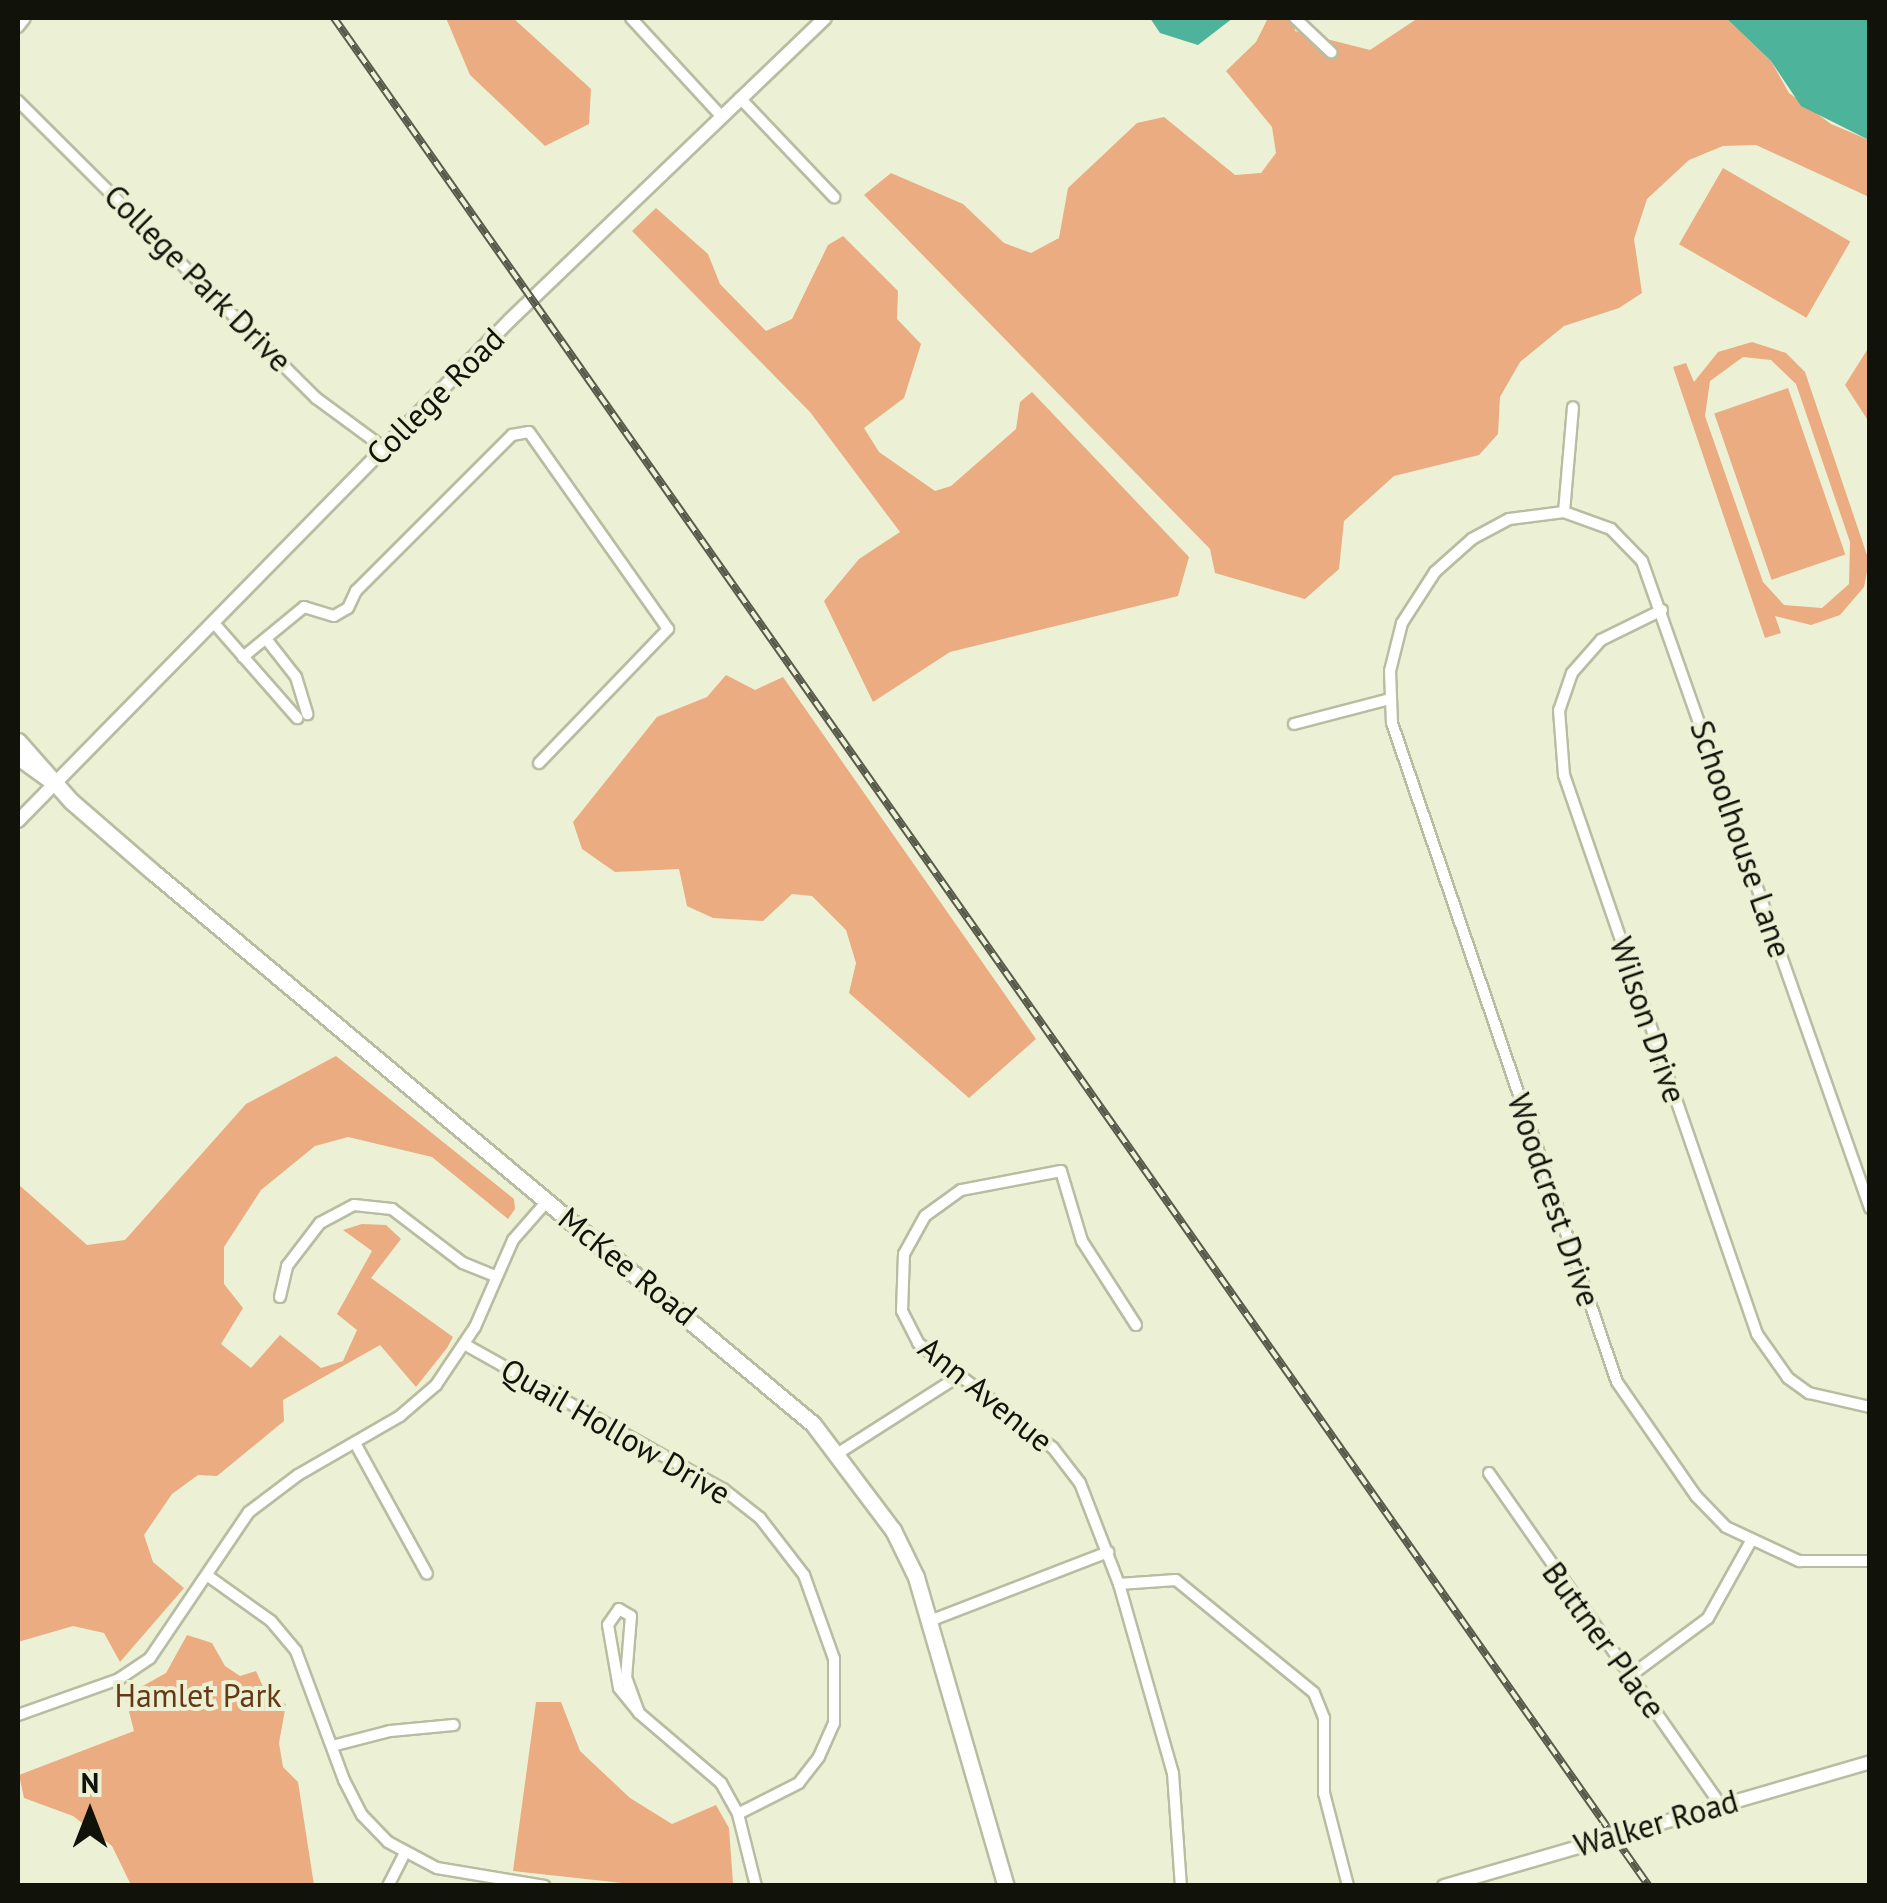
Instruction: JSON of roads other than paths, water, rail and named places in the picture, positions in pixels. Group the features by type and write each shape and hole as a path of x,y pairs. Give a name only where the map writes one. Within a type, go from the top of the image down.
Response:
{"main road":[{"name":"McKee Road","path":"18,741 54,783"},
{"name":"McKee Road","path":"18,757 54,783 753,1369 837,1454 892,1530 932,1620 1006,1886"}],"street":[{"path":"18,28 25,18"},
{"path":"631,18 722,117"},
{"name":"College Road","path":"18,821 384,448 825,18"},
{"path":"1295,18 1330,52"},
{"path":"740,98 834,197"},
{"name":"College Park Drive","path":"18,100 316,398 384,448"},
{"path":"1564,512 1573,407"},
{"path":"243,657 309,605 334,616 348,608 356,591 512,436 530,432 668,630 539,763"},
{"name":"Schoolhouse Lane","path":"1564,512 1624,538 1642,561 1870,1208"},
{"name":"Woodcrest Drive","path":"1564,512 1510,519 1472,538 1435,572 1402,623 1390,699 1404,765 1618,1382 1696,1496 1750,1543 1799,1561 1870,1560"},
{"name":"Wilson Drive","path":"1662,610 1601,640 1572,673 1559,710 1564,775 1756,1334 1788,1378 1810,1394 1870,1408"},
{"path":"212,622 302,716 296,677 267,640"},
{"path":"1294,724 1390,699"},
{"name":"Ann Avenue","path":"1136,1325 1082,1242 1061,1170 961,1190 925,1216 909,1241 900,1277 905,1322 918,1343 1064,1458 1108,1552 1173,1773 1181,1886"},
{"path":"18,1715 119,1679 150,1658 264,1498 421,1399 466,1345 514,1240 548,1200"},
{"path":"280,1296 287,1266 320,1223 354,1204 392,1209 463,1263 496,1276"},
{"name":"Quail Hollow Drive","path":"466,1345 723,1489 760,1518 804,1575 834,1659 834,1723 820,1758 799,1782 738,1814"},
{"path":"837,1454 959,1376"},
{"path":"355,1442 428,1574"},
{"name":"Buttner Place","path":"1489,1473 1721,1805"},
{"path":"1630,1676 1708,1618 1750,1543"},
{"path":"932,1620 1108,1552"},
{"path":"208,1576 271,1621 296,1651 362,1814 404,1854 458,1874 544,1886"},
{"path":"1119,1584 1176,1580 1314,1693 1324,1718 1324,1793 1348,1886"},
{"path":"639,1714 626,1678 631,1616 619,1609 609,1620 610,1662 619,1688 639,1714 712,1772 738,1814 756,1886"},
{"path":"332,1746 390,1731 454,1725"},
{"name":"Walker Road","path":"1444,1886 1870,1762"},
{"path":"388,1886 404,1854"}],"water":[{"path":"1150,18 1233,18 1198,45 1160,33"},
{"path":"1726,18 1869,18 1869,140 1801,106 1771,61"}],"railway":[{"path":"334,18 1649,1886"}],"park label":[{"name":"Hamlet Park","path":"198,1695"}]}
